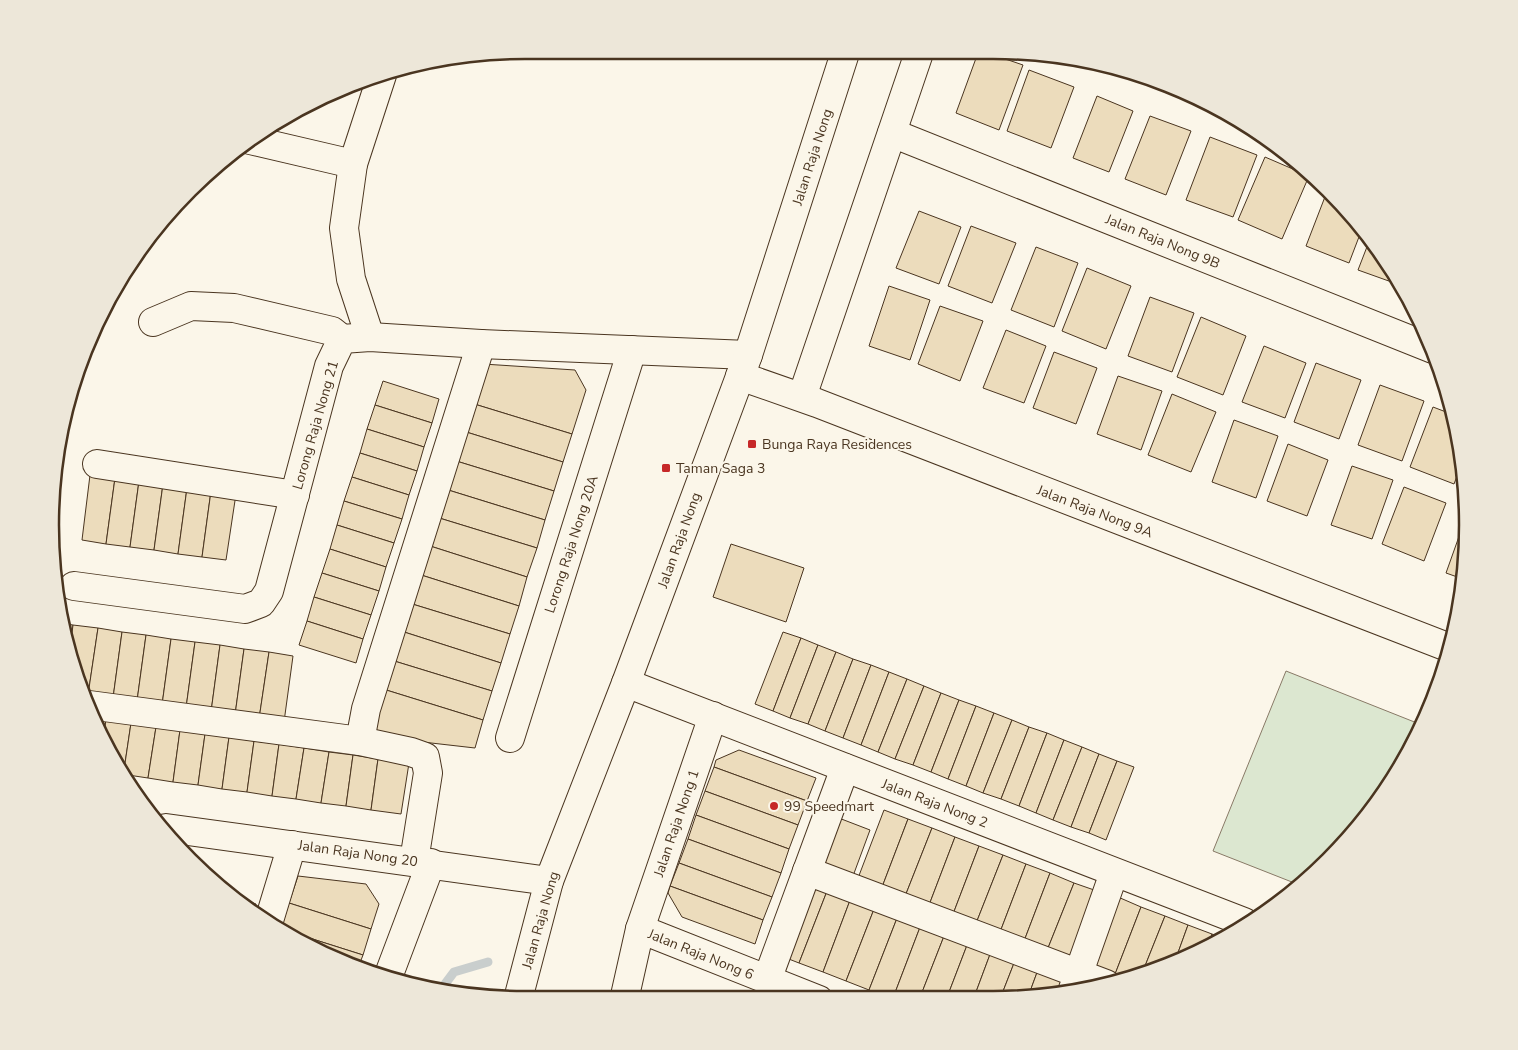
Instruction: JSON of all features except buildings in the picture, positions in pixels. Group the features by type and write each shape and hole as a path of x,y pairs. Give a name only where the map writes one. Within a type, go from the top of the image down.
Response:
{"street":[{"name":"Jalan Raja Nong","path":"520,991 550,880 626,683 744,365 843,59"},
{"path":"802,397 917,59"},
{"path":"370,337 351,279 344,228 352,164 380,82"},
{"name":"Jalan Raja Nong 9B","path":"892,133 1423,345"},
{"path":"259,142 352,164"},
{"path":"153,322 191,306 234,308 332,331 342,339 370,337 632,350 744,365"},
{"name":"Lorong Raja Nong 21","path":"74,586 245,609 261,604 269,591 329,366 342,339"},
{"path":"360,741 366,709 481,344"},
{"name":"Lorong Raja Nong 20A","path":"510,738 632,350"},
{"name":"Jalan Raja Nong 9A","path":"744,365 802,397 1443,645"},
{"path":"98,464 295,495"},
{"name":"Jalan Raja Nong 2","path":"626,683 1240,920"},
{"path":"96,707 360,741 411,752 425,757 428,773 423,862 390,971"},
{"name":"Jalan Raja Nong 1","path":"626,991 640,929 713,716"},
{"path":"767,980 845,768"},
{"name":"Jalan Raja Nong 20","path":"174,832 292,845 550,880"},
{"path":"271,916 292,845"},
{"path":"807,872 1075,983 1114,873"},
{"name":"Jalan Raja Nong 6","path":"640,929 796,991"}],"green space":[{"path":"1286,671 1415,722 1397,758 1363,809 1323,855 1292,882 1213,851"}],"waterway":[{"path":"445,984 454,972 488,962"}],"place":[{"name":"Bunga Raya Residences","path":"752,444"},
{"name":"Taman Saga 3","path":"666,468"},
{"name":"99 Speedmart","path":"774,806"}]}
